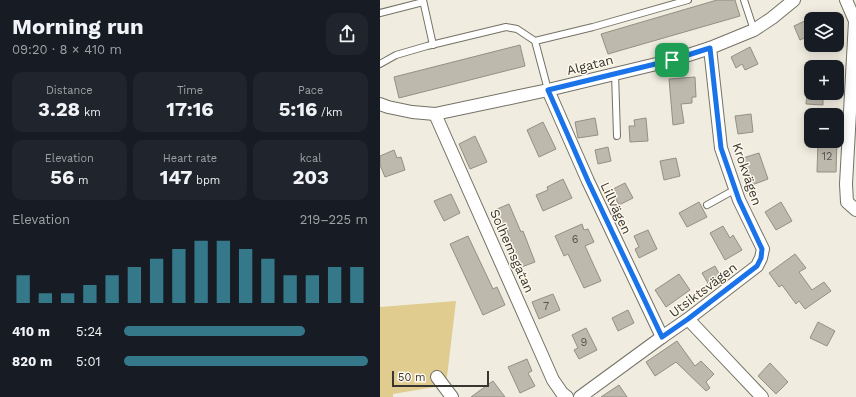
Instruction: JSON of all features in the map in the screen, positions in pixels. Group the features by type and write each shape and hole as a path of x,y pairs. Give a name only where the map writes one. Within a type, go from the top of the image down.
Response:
{"street":[{"name":"Algatan","path":"380,104 412,112 435,114 548,90 672,60 710,48 754,30 794,0"},
{"path":"846,0 855,21 846,184 847,202 856,210"},
{"name":"Krokvägen","path":"710,48 721,148 739,200 762,249 761,258"},
{"name":"Lillvägen","path":"548,90 588,181 662,337"},
{"name":"Solhemsgatan","path":"435,114 553,380 562,393 567,397"},
{"name":"Utsiktsvägen","path":"580,397 688,319 757,266 761,258"},
{"path":"688,319 762,397"},
{"path":"437,377 452,397"}],"lane":[{"path":"534,41 593,27 688,0"},
{"path":"744,0 754,30"},
{"path":"380,13 423,1 433,45"},
{"path":"380,64 396,55 506,27 517,29 534,41 548,90"},
{"path":"615,73 617,136"},
{"path":"707,205 736,189"}],"shaded area":[{"path":"456,301 446,385 393,394 393,397 380,397 380,307"}],"building":[{"path":"717,0 735,0 740,16 608,54 601,34"},
{"path":"804,21 804,38 800,40 794,26"},
{"path":"520,45 525,66 399,98 394,77"},
{"path":"750,47 758,64 745,70 742,64 736,68 731,57"},
{"path":"695,77 696,97 692,97 692,103 681,104 684,123 673,125 669,79"},
{"path":"806,100 823,100 823,105 806,104"},
{"path":"751,114 753,132 738,134 735,116"},
{"path":"595,118 598,135 578,138 575,122"},
{"path":"646,118 648,141 630,142 629,126 635,126 634,120"},
{"path":"543,122 556,149 539,157 527,130"},
{"path":"475,136 487,162 470,169 459,144"},
{"path":"608,147 611,161 598,164 595,150"},
{"path":"818,148 837,148 836,172 817,172"},
{"path":"394,150 397,158 401,157 405,170 385,177 380,165 380,156"},
{"path":"759,153 768,179 752,185 743,158"},
{"path":"676,158 680,176 664,180 660,161"},
{"path":"563,179 572,198 543,211 536,195 548,190 547,187"},
{"path":"625,183 633,198 619,205 611,190"},
{"path":"451,194 460,213 444,221 434,201"},
{"path":"699,202 707,217 687,227 679,213"},
{"path":"781,202 792,221 776,230 765,212"},
{"path":"509,204 521,232 523,231 535,262 516,269 507,246 512,244 505,225 498,228 490,212"},
{"path":"582,224 584,230 588,229 594,242 585,246 601,281 584,288 568,254 564,256 555,236"},
{"path":"723,226 730,238 733,235 742,250 725,260 710,233"},
{"path":"648,230 657,249 639,258 635,249 639,247 634,236"},
{"path":"468,236 493,289 497,287 505,305 483,315 450,244"},
{"path":"795,254 806,268 799,272 812,290 824,282 831,291 805,309 799,301 796,304 782,285 779,287 769,273"},
{"path":"715,266 722,279 709,285 702,273"},
{"path":"679,274 690,290 666,307 655,290"},
{"path":"553,294 560,310 539,319 532,302"},
{"path":"628,310 634,323 618,331 612,318"},
{"path":"818,322 835,331 827,346 810,338"},
{"path":"586,328 597,350 579,359 574,350 578,348 572,335"},
{"path":"677,341 695,366 701,361 714,374 706,382 710,388 706,391 676,362 655,376 646,362"},
{"path":"527,359 532,371 528,373 535,386 520,393 508,367"},
{"path":"770,363 788,382 776,394 758,376"},
{"path":"493,381 505,397 471,397"},
{"path":"619,385 627,397 601,397"}],"route":[{"path":"710,48 721,148 739,200 762,249 761,258 757,266 662,337 588,181 548,90 672,60 710,48"}]}
